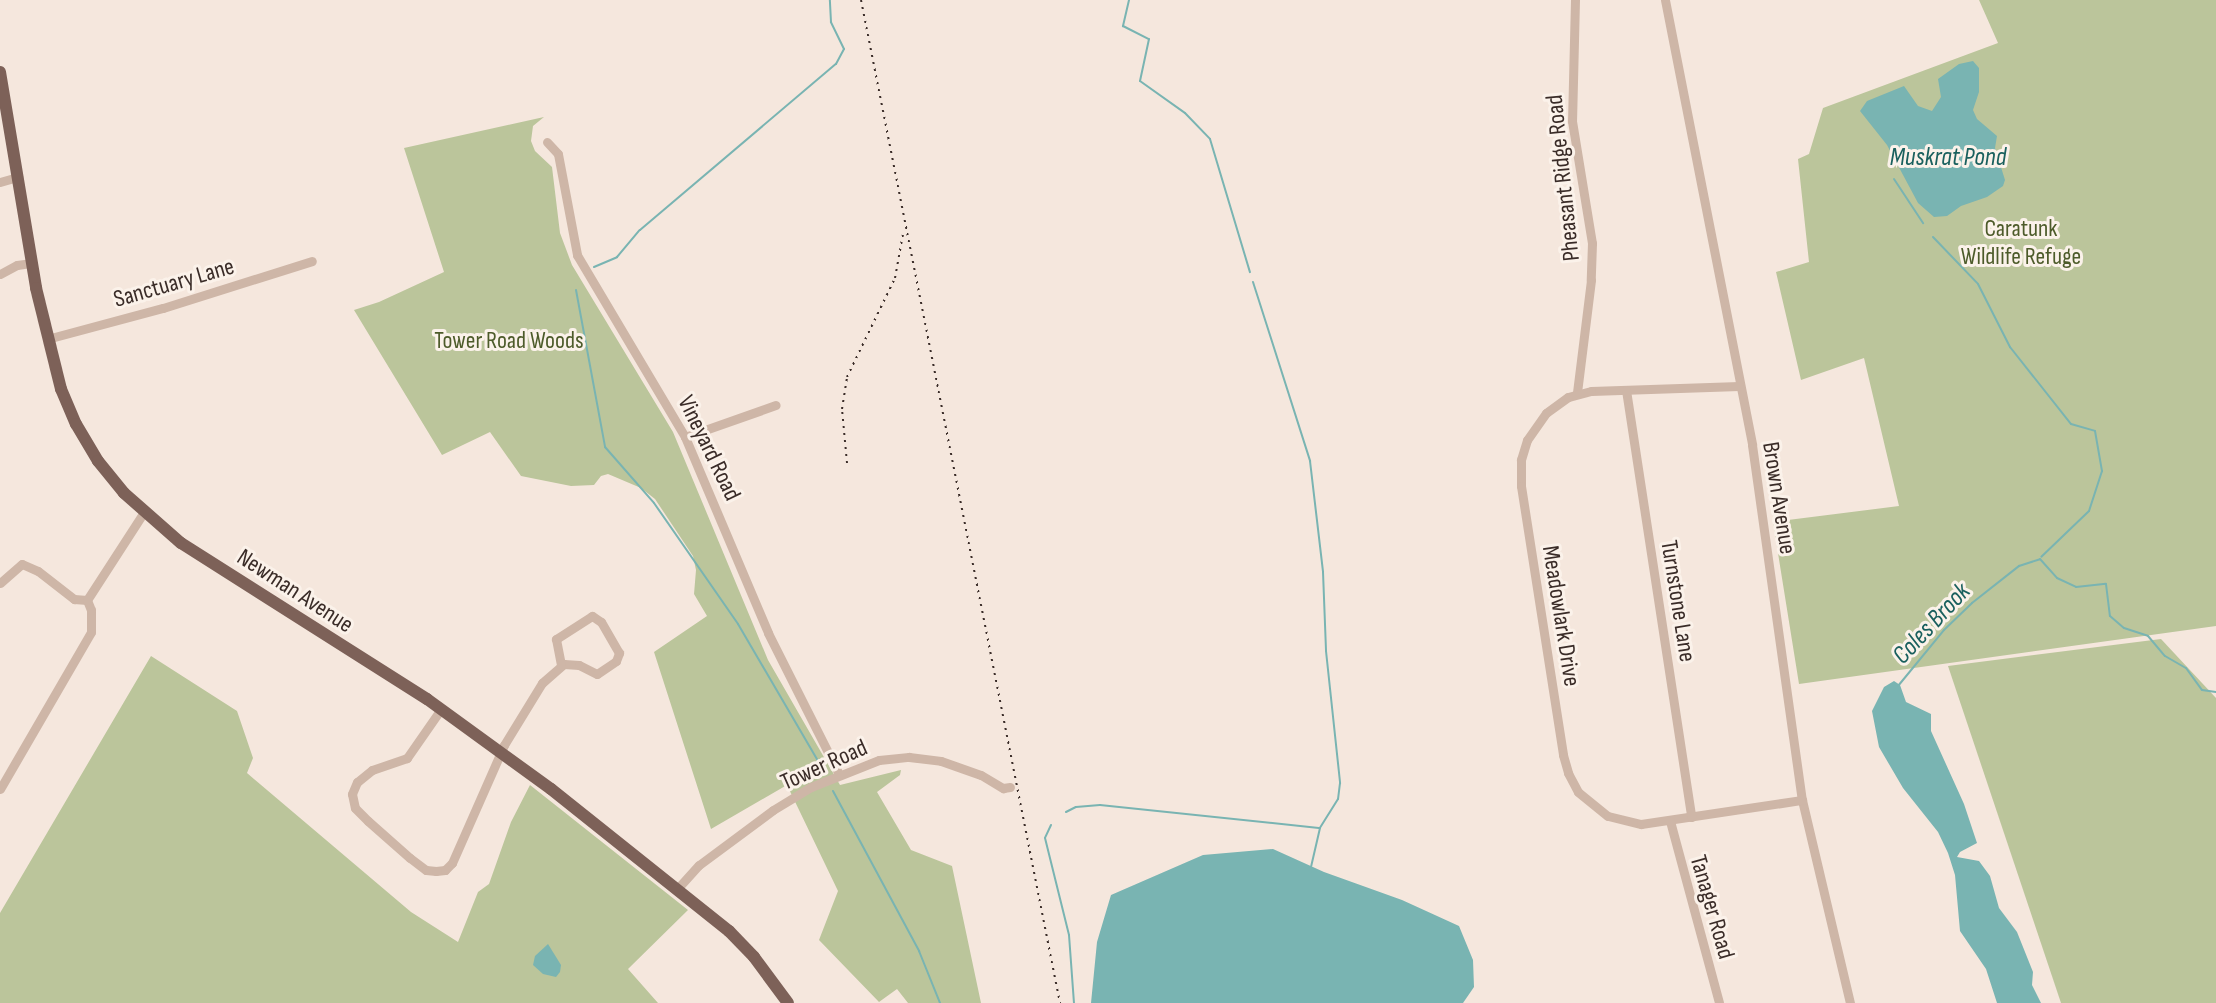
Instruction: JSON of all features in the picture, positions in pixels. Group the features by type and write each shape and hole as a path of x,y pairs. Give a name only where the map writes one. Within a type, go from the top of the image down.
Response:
{"main road":[{"name":"Newman Avenue","path":"0,72 47,339 61,389 76,424 98,461 144,512 181,542 442,709 678,888 729,931 754,957 788,1003"}],"street":[{"name":"Pheasant Ridge Road","path":"1575,0 1572,121 1592,243 1591,280 1577,393"},
{"name":"Brown Avenue","path":"1665,0 1768,548 1802,800 1850,1003"},
{"name":"Vineyard Road","path":"547,142 558,154 577,255 685,438 768,633 839,774"},
{"path":"0,182 18,177"},
{"name":"Sanctuary Lane","path":"47,339 163,308 312,261"},
{"path":"0,274 18,265 33,263"},
{"path":"1577,393 1739,386"},
{"name":"Turnstone Lane","path":"1626,390 1691,817"},
{"name":"Meadowlark Drive","path":"1577,393 1559,403 1539,421 1523,450 1520,471 1565,766 1578,792 1600,811 1633,824 1670,821 1802,800"},
{"path":"685,438 776,405"},
{"path":"87,600 144,512"},
{"path":"0,583 22,564 38,571 74,599 87,600"},
{"path":"0,789 91,632 91,610 87,600"},
{"path":"442,709 407,758 372,770 357,782 352,794 355,808 410,858 426,870 436,872 445,870 452,863 502,752 542,683 561,665 579,665 597,674 616,661 619,653 601,622 592,616 556,639 561,665"},
{"name":"Tower Road","path":"678,888 699,865 733,838 802,792 839,774 878,760 909,757 960,766 1003,788 1010,787"},
{"name":"Tanager Road","path":"1670,821 1719,1003"}],"green space":[{"name":"Caratunk Wildlife Refuge","path":"1979,0 2216,0 2216,626 1799,684 1773,522 1899,506 1864,358 1801,380 1776,272 1809,262 1798,159 1809,154 1823,108 1998,43"},
{"name":"Tower Road Woods","path":"544,117 533,126 531,141 535,151 552,167 560,233 572,265 673,432 768,660 840,785 901,770 900,775 877,792 911,850 952,866 981,1003 908,1003 897,989 879,1002 819,940 838,891 787,785 711,829 654,652 707,616 694,594 696,570 693,556 655,499 641,488 608,474 601,476 594,485 571,486 521,476 490,432 442,455 354,310 379,302 444,272 404,148"},
{"path":"2161,639 2216,698 2216,1003 2061,1003 1948,666"},
{"path":"151,656 237,711 253,758 247,773 411,912 458,942 478,892 489,884 511,822 530,785 688,910 628,969 658,1003 0,1003 0,913"}],"water":[{"name":"Muskrat Pond","path":"1973,61 1979,68 1979,92 1973,110 1977,119 1997,136 1995,148 2005,180 2003,186 1987,197 1961,206 1947,216 1934,217 1918,203 1887,145 1860,111 1867,101 1904,86 1918,106 1932,111 1941,97 1938,79 1959,64"},
{"path":"1894,681 1900,685 1906,702 1931,714 1931,731 1964,804 1977,843 1960,852 1957,857 1979,861 1990,876 1999,908 2017,932 2033,972 2032,985 2041,1003 1997,1003 1986,969 1960,931 1955,875 1948,853 1938,832 1903,788 1879,747 1872,711 1884,687"},
{"path":"1273,849 1324,872 1402,900 1459,926 1473,960 1474,987 1463,1003 1091,1003 1097,942 1111,895 1203,855"},
{"path":"548,944 561,965 556,977 543,974 533,965 535,956"}],"waterway":[{"path":"594,267 617,257 640,230 836,64 844,49 831,22 830,0"},
{"path":"1129,0 1123,26 1149,39 1140,81 1185,113 1210,139 1250,272"},
{"path":"1894,179 1923,223"},
{"path":"1933,237 1978,284 2010,347 2071,424 2095,431 2102,471 2089,511 2041,557"},
{"path":"1253,282 1310,461 1323,572 1326,651 1340,783 1338,799 1320,828 1311,866"},
{"path":"576,290 605,447 654,503 738,624 821,766"},
{"name":"Coles Brook","path":"1898,686 1944,630 1972,603 2019,566 2040,559 2057,578 2076,587 2106,584 2110,616 2124,628 2148,636 2165,656 2186,668 2202,690 2216,692"},
{"path":"833,791 919,951 940,1003"},
{"path":"1066,812 1076,807 1100,805 1319,828"},
{"path":"1051,825 1045,838 1069,935 1074,1003"}],"railway":[{"path":"861,0 1060,1003"},
{"path":"847,463 842,409 847,377 895,278 903,234"}]}
